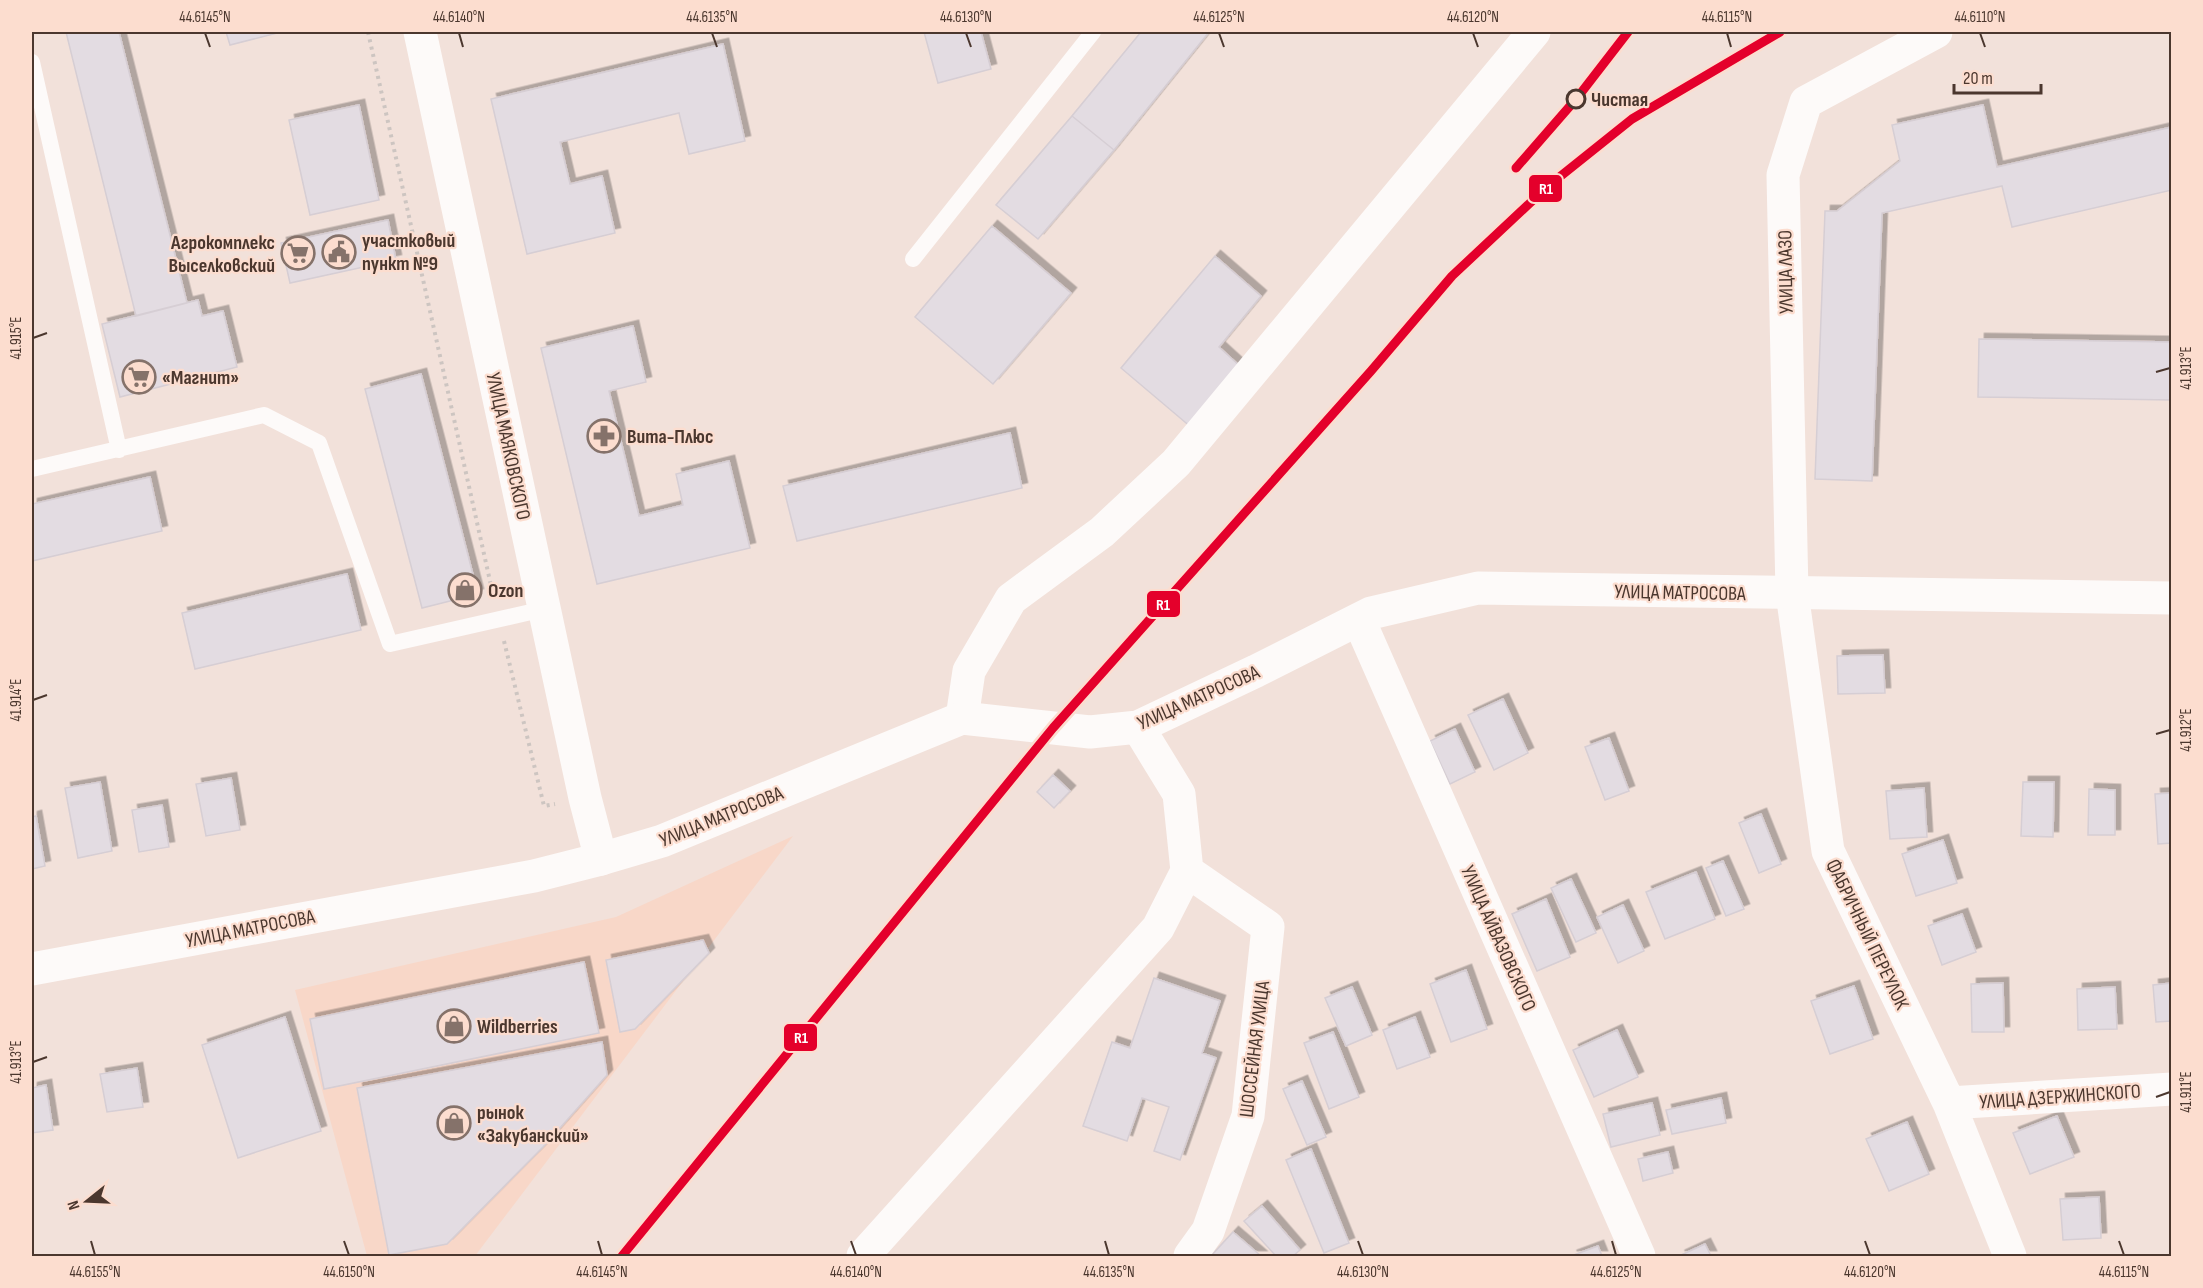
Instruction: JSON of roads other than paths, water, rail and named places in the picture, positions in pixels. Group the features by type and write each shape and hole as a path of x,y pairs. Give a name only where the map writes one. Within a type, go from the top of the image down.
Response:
{"street":[{"name":"УЛИЦА МАЯКОВСКОГО","path":"420,32 585,798 601,859"},
{"path":"962,718 969,671 1011,599 1102,532 1176,463 1534,32"},
{"name":"УЛИЦА ЛАЗО","path":"1792,594 1783,175 1806,102 1936,32"},
{"name":"УЛИЦА МАТРОСОВА","path":"32,969 534,876 601,859 662,841 962,718 1090,732 1138,727 1371,614 1478,588 2172,598"},
{"name":"ФАБРИЧНЫЙ ПЕРЕУЛОК","path":"1792,594 1828,851 1950,1103 2010,1257"},
{"name":"УЛИЦА АЙВАЗОВСКОГО","path":"1359,620 1639,1257"},
{"path":"863,1257 1158,928 1187,871 1179,794 1138,727"},
{"name":"ШОССЕЙНАЯ УЛИЦА","path":"1187,871 1268,927 1248,1116 1208,1231 1190,1257"},
{"name":"УЛИЦА ДЗЕРЖИНСКОГО","path":"1950,1103 2172,1089"}],"lane":[{"path":"913,260 1093,32"},
{"path":"32,62 119,450"},
{"path":"32,469 264,414 319,443 390,644 544,609"}],"railway":[{"path":"622,1256 1053,728 1371,371 1452,276 1547,187 1632,119 1780,32"}],"place":[{"name":"Чистая","path":"1576,99"},
{"name":"участковый пункт №9","path":"339,252"},
{"name":"Агрокомплекс Выселковский","path":"298,253"},
{"name":"«Магнит»","path":"139,377"},
{"name":"Вита-Плюс","path":"604,436"},
{"name":"Ozon","path":"465,590"},
{"name":"Wildberries","path":"454,1026"},
{"name":"рынок «Закубанский»","path":"454,1123"}]}
